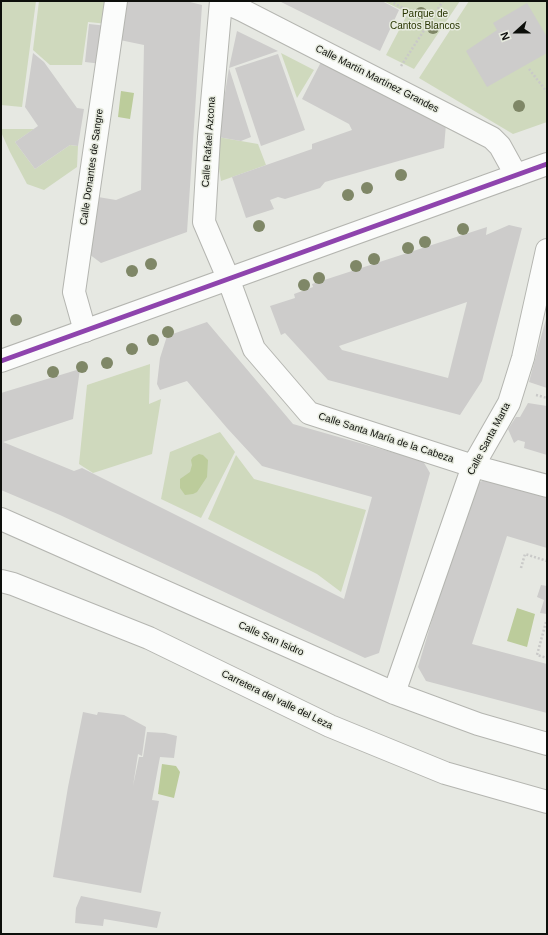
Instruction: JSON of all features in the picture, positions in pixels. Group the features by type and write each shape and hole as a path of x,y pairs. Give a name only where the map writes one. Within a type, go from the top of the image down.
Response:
{"street":[{"name":"Calle Donantes de Sangre","path":"85,331 74,292 116,1"},
{"name":"Calle Martín Martínez Grandes","path":"221,1 492,138 500,146 516,175"},
{"name":"Calle Rafael Azcona","path":"221,1 209,137 204,222 228,278"},
{"path":"1,360 547,164"},
{"name":"Calle Santa Marta","path":"394,693 473,466 509,403 523,358 547,250"},
{"name":"Calle Santa María de la Cabeza","path":"228,278 254,349 309,413 473,466 547,486"},
{"name":"Calle San Isidro","path":"1,519 394,693 478,724 547,744"},
{"name":"Carretera del valle del Leza","path":"5,581 148,638 330,726 445,772 547,802"}],"path":[{"path":"390,1 429,22"},
{"path":"389,86 443,1"},
{"path":"529,69 547,92"},
{"path":"521,568 525,554 547,561"},
{"path":"546,622 537,655 547,658"}],"green space":[{"path":"1,1 36,1 22,107 1,105"},
{"path":"39,1 111,1 108,24 88,22 82,65 50,65 33,50"},
{"name":"Parque de Cantos Blancos","path":"383,1 460,1 414,69 386,55 408,13"},
{"path":"469,1 547,1 547,122 513,134 419,78"},
{"path":"281,53 314,70 297,98"},
{"path":"1,129 34,129 15,142 35,169 70,145 78,146 77,167 44,190 27,184 10,152"},
{"path":"218,137 258,144 266,165 221,181 217,156"},
{"path":"150,364 149,404 161,399 152,454 93,473 79,464 87,385"},
{"path":"220,432 235,452 201,518 161,499 170,452"},
{"path":"236,455 254,479 366,510 341,592 317,574 208,519"}],"shaded area":[{"path":"121,91 134,93 130,119 118,117"},
{"path":"199,454 203,455 208,460 207,477 197,492 185,495 180,488 180,479 190,472 192,465 191,460"},
{"path":"517,608 535,614 527,647 507,641"},
{"path":"162,764 176,766 180,772 174,798 158,794"}],"building":[{"path":"120,1 186,1 202,5 187,232 101,263 85,251 92,196 116,200 141,190 144,45 115,39"},
{"path":"279,1 382,1 399,10 380,51"},
{"path":"527,3 547,37 547,53 487,87 466,51 497,30 493,23"},
{"path":"89,24 108,26 102,64 85,62"},
{"path":"237,31 278,51 229,68"},
{"path":"33,53 44,62 77,108 84,109 78,146 70,145 35,169 15,142 38,126 25,107"},
{"path":"278,54 305,130 261,146 235,68"},
{"path":"321,62 446,124 444,148 325,182 320,188 285,199 278,197 270,200 274,209 246,218 232,177 312,149 312,144 352,130 349,124 302,99"},
{"path":"229,68 251,137 241,141 218,137"},
{"path":"509,225 522,228 482,381 460,415 328,380 285,333 281,335 270,306 295,298 294,294 313,287 312,284 487,227 486,235","holes":["467,302 448,378 342,350 339,346"]},
{"path":"547,315 547,388 529,382"},
{"path":"207,322 293,424 423,461 430,473 379,653 365,658 60,515 1,490 1,393 80,369 73,419 3,442 74,471 82,468 344,599 372,497 262,466 187,381 160,390 157,384 160,358 167,336"},
{"path":"528,403 547,406 547,455 524,448 525,442 518,440 514,443 508,429 516,417 520,417"},
{"path":"486,479 547,498 547,548 507,536 472,644 547,664 547,713 426,681 418,667 472,486"},
{"path":"541,585 547,586 547,614 540,613 544,600 537,597"},
{"path":"83,712 97,715 98,712 124,715 146,727 142,756 138,754 133,786 139,757 143,757 147,732 165,733 177,736 174,758 160,757 152,800 159,801 141,893 53,877 68,787"},
{"path":"81,896 161,912 157,928 104,919 103,926 75,923 76,908"}],"transit line":[{"path":"1,361 547,164"}]}
